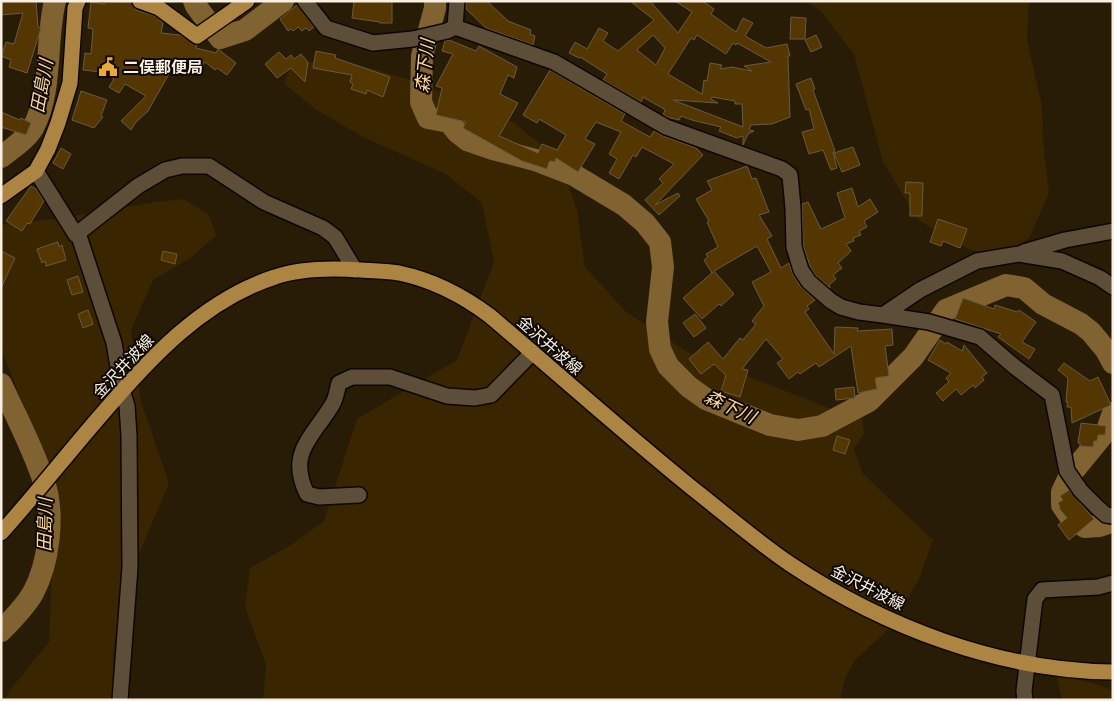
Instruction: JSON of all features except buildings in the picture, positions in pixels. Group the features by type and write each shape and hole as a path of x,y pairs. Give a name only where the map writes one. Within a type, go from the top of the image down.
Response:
{"main road":[{"path":"1,196 36,171 58,123 70,83 75,8 78,1"},
{"path":"140,1 159,8 197,36 200,32 247,1"},
{"name":"金沢井波線","path":"1,532 122,390 175,337 212,308 234,294 275,277 285,275 314,270 398,273 429,281 452,291 490,316 654,457 789,564 814,579 863,606 950,644 1028,663 1113,672"}],"street":[{"path":"451,29 456,1"},
{"path":"306,3 326,28 373,43 413,39 451,29 554,62 666,128 782,169 790,175 794,247 801,270 809,282 840,307 859,312 929,322 980,337 1052,395 1067,471 1081,491 1110,515"},
{"path":"36,171 76,235 138,186 166,170 182,166 209,166 264,202 323,228 335,237 355,270"},
{"path":"883,315 920,290 977,261 1019,254 1065,240 1113,230"},
{"path":"78,233 114,344 122,390 127,406 130,436 130,567 120,700"},
{"path":"1019,254 1062,261 1100,278 1113,287"},
{"path":"359,495 319,497 307,494 302,483 300,461 303,447 333,403 339,383 352,377 390,377 447,396 475,398 491,395 533,352"},
{"path":"1023,697 1035,599 1042,590 1098,587 1113,583"}],"shaded area":[{"path":"805,1 1029,1 1027,40 1042,106 1043,140 1049,193 1029,238 1000,257 968,249 918,220 883,162 854,54 820,10"},
{"path":"335,58 414,81 514,123 559,159 577,210 585,267 625,311 689,353 839,412 862,419 864,433 854,449 863,474 933,540 919,579 890,628 855,660 845,678 840,700 263,700 266,665 245,606 250,568 288,547 324,521 357,419 457,360 494,262 482,203 446,174 363,137 315,109 284,83 291,65"},
{"path":"184,199 209,215 216,235 192,257 153,280 131,330 141,402 169,483 132,572 119,618 113,666 118,700 4,700 49,642 54,526 24,406 1,349 1,225 62,218"},
{"path":"1056,674 1099,685 1113,691 1113,700 1062,700"}],"waterway":[{"name":"田島川","path":"1,157 27,136 33,128 39,113 46,82 55,1"},
{"name":"森下川","path":"194,1 220,38 245,30 283,1"},
{"name":"森下川","path":"435,1 435,8 422,56 421,102 428,118 449,122 467,140 535,160 574,175 624,205 645,223 660,242 663,267 657,322 660,349 668,366 689,387 706,399 770,425 798,430 822,426 869,401 913,357 946,310 1006,285 1024,288 1043,304 1081,324 1091,332 1106,350 1113,363"},
{"name":"田島川","path":"1,384 40,469 47,495 50,524 49,539 39,581 26,603 1,631"},
{"name":"森下川","path":"1113,413 1107,430 1070,475 1062,492 1062,505 1071,518 1085,527 1099,526 1108,523 1113,518"}],"place":[{"name":"二俣郵便局","path":"108,67"}]}
